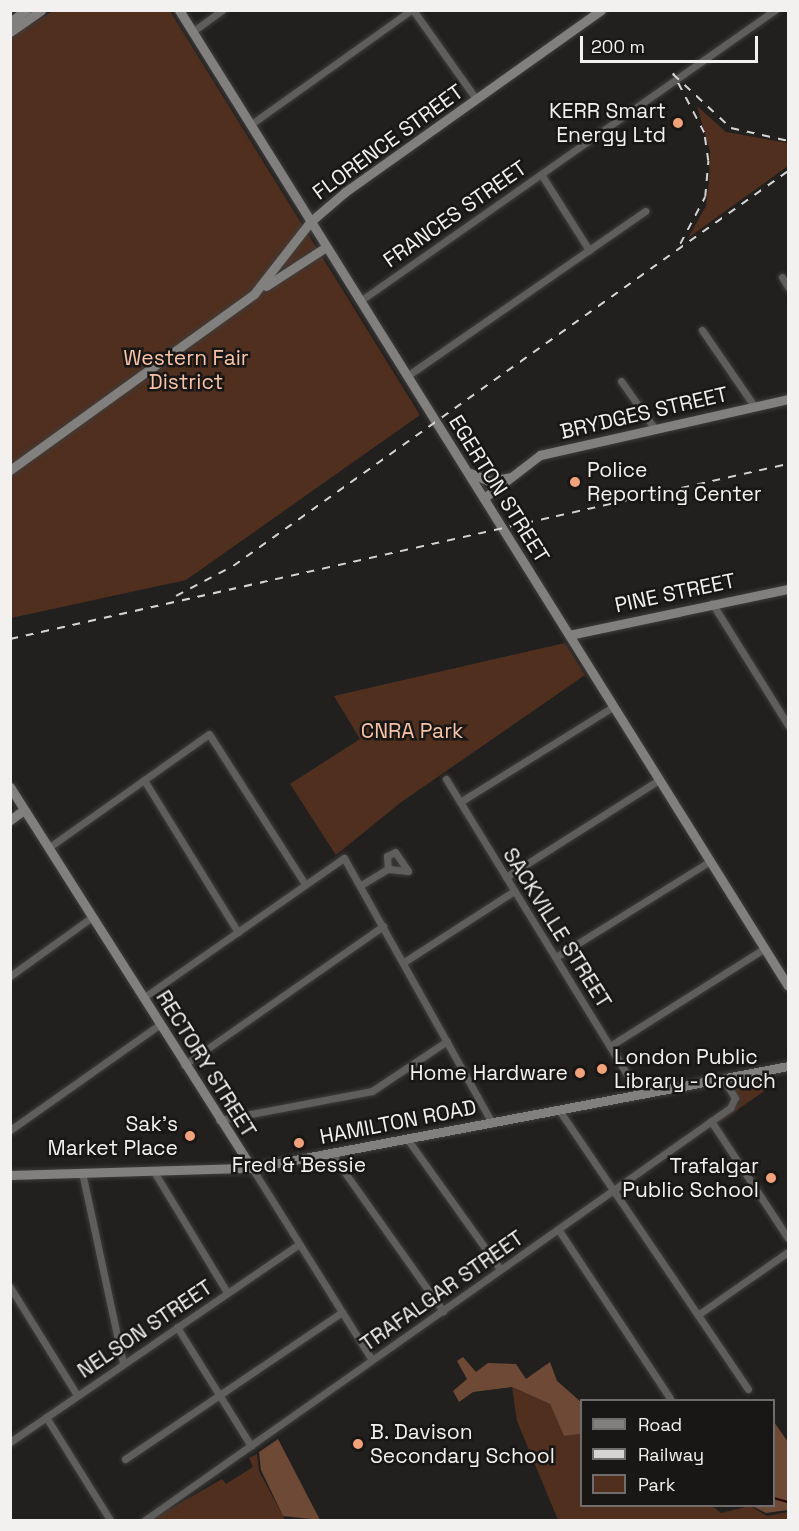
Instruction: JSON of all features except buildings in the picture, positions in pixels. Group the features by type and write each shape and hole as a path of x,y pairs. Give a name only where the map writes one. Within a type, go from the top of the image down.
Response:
{"street":[{"path":"10,22 26,10"},
{"path":"10,32 41,10"},
{"name":"EGERTON STREET","path":"179,10 789,986"},
{"path":"192,32 222,10"},
{"path":"250,125 412,10 476,99"},
{"name":"FLORENCE STREET","path":"10,470 254,294 310,222 601,10"},
{"name":"FRANCES STREET","path":"360,301 764,13 775,10"},
{"path":"541,174 589,250"},
{"path":"407,376 645,211"},
{"path":"254,294 326,247"},
{"path":"782,277 789,287"},
{"path":"702,330 755,406"},
{"path":"621,381 654,429"},
{"name":"BRYDGES STREET","path":"484,498 540,455 789,399"},
{"path":"468,472 489,481 514,476"},
{"name":"PINE STREET","path":"569,634 789,588"},
{"path":"712,603 789,725"},
{"path":"460,802 614,706"},
{"path":"48,848 209,734 305,884"},
{"name":"SACKVILLE STREET","path":"446,779 640,1095"},
{"path":"144,780 238,932"},
{"path":"506,877 659,780"},
{"name":"RECTORY STREET","path":"10,788 143,998 217,1121 252,1168 372,1360"},
{"path":"10,820 24,810"},
{"path":"143,998 344,858 405,962 492,1123"},
{"path":"556,957 710,861"},
{"path":"361,885 388,869"},
{"path":"405,962 514,891"},
{"path":"10,976 92,917"},
{"path":"184,1065 383,926"},
{"path":"610,1046 765,948"},
{"path":"10,1130 159,1025"},
{"path":"217,1121 372,1091 447,1041"},
{"name":"HAMILTON ROAD","path":"10,1175 252,1168 789,1066"},
{"name":"TRAFALGAR STREET","path":"145,1521 711,1121 736,1101 723,1079"},
{"path":"559,1110 748,1389"},
{"path":"711,1121 789,1238"},
{"path":"408,1140 500,1269"},
{"path":"331,1153 442,1311"},
{"path":"153,1170 227,1292"},
{"path":"82,1172 123,1363"},
{"path":"558,1229 670,1398"},
{"name":"NELSON STREET","path":"10,1442 299,1244"},
{"path":"699,1314 789,1252"},
{"path":"10,1287 77,1395"},
{"path":"125,1459 342,1312"},
{"path":"177,1327 251,1446"},
{"path":"46,1417 110,1521"}],"green space":[{"name":"Western Fair District","path":"53,11 170,11 420,415 186,580 11,618 10,37"},
{"path":"697,106 726,132 788,143 788,166 688,238 706,206 709,182 710,151"},
{"name":"CNRA Park","path":"565,643 585,675 400,803 336,855 290,784 360,739 334,696"},
{"path":"765,1079 770,1087 717,1124 739,1103 734,1086"},
{"path":"512,1387 550,1404 564,1436 580,1434 580,1507 713,1507 721,1513 752,1507 767,1516 788,1512 788,1520 558,1520 517,1421"},
{"path":"257,1454 259,1471 285,1520 151,1520 222,1479 226,1484 253,1467 249,1458"}],"shaded area":[{"path":"463,1357 476,1372 488,1363 516,1364 526,1379 550,1362 557,1381 580,1401 580,1434 564,1436 550,1404 512,1387 473,1392 459,1402 453,1391 467,1379 457,1361"},
{"path":"775,1423 788,1442 788,1510 766,1513 754,1507 775,1507"},
{"path":"278,1439 320,1520 283,1516 261,1470 259,1452"}],"waterway":[{"path":"775,1498 788,1502"}],"railway":[{"path":"680,244 705,197 708,161 704,133 673,74 731,128 788,141"},
{"path":"176,596 233,566 788,171"},
{"path":"10,639 788,464"}],"place":[{"name":"KERR Smart Energy Ltd","path":"678,123"},
{"name":"Police Reporting Center","path":"575,482"},
{"name":"London Public Library - Crouch","path":"602,1069"},
{"name":"Home Hardware","path":"580,1073"},
{"name":"Sak's Market Place","path":"190,1136"},
{"name":"Fred & Bessie","path":"299,1143"},
{"name":"Trafalgar Public School","path":"771,1178"},
{"name":"B. Davison Secondary School","path":"358,1444"}]}
